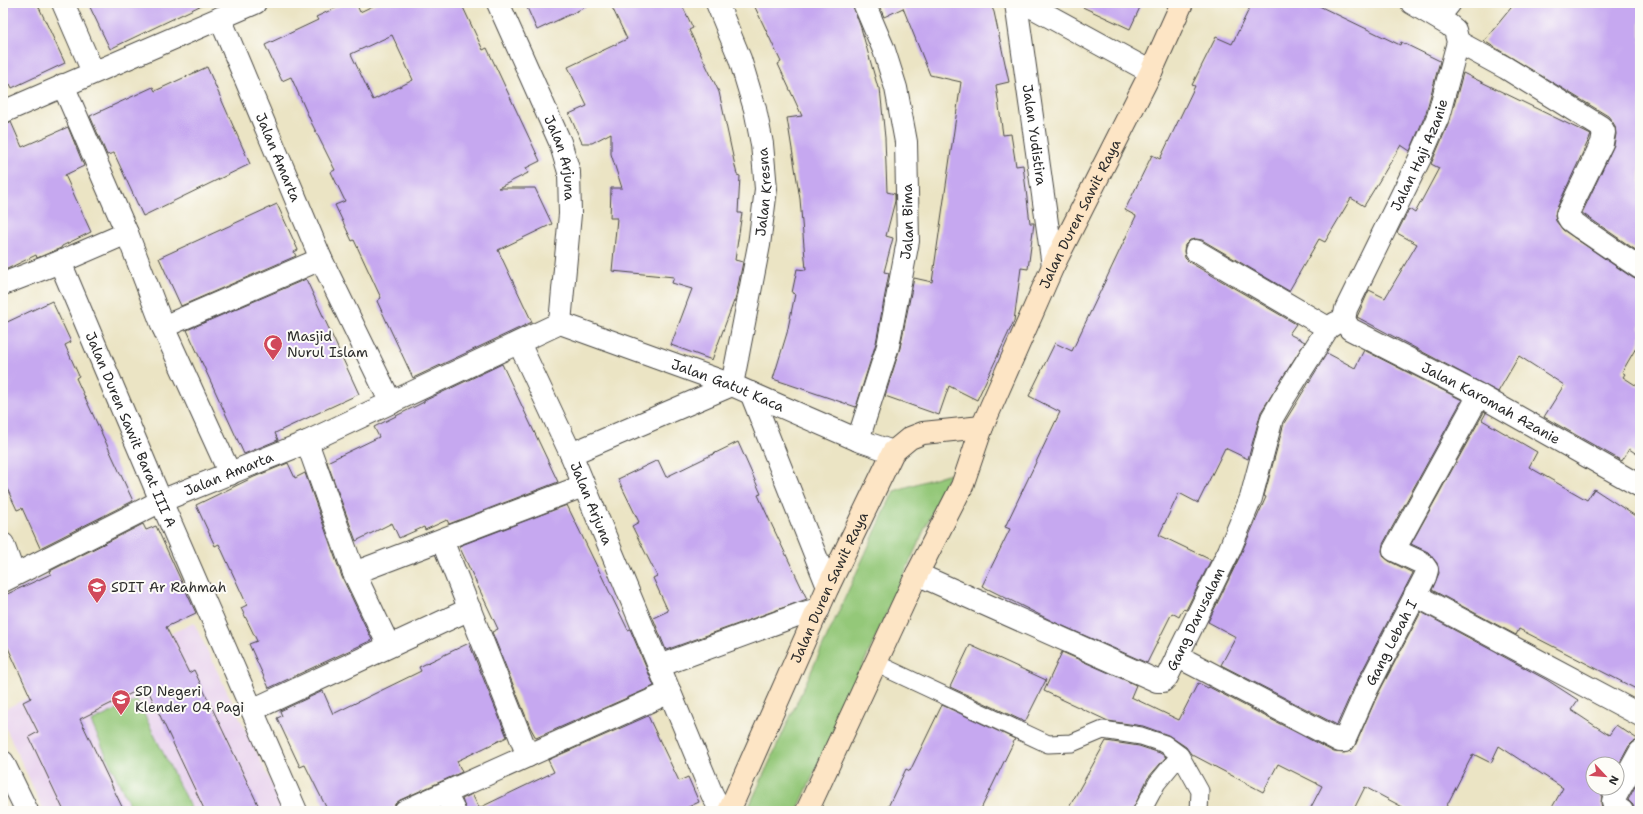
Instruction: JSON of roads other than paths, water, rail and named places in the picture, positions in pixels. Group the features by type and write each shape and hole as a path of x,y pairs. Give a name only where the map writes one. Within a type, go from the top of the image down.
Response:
{"street":[{"path":"64,3 93,72"},
{"path":"3,112 253,3"},
{"name":"Jalan Arjuna","path":"498,3 560,142 568,172 570,214 560,323"},
{"name":"Jalan Kresna","path":"717,3 740,59 755,109 762,144 766,189 742,389"},
{"name":"Jalan Bima","path":"858,440 888,346 908,240 906,142 896,88 884,50 864,3"},
{"name":"Jalan Yudistira","path":"1016,3 1053,266"},
{"path":"1025,3 1151,72"},
{"name":"Jalan Duren Sawit Raya","path":"806,811 917,574 962,486 982,427 1053,266 1151,72 1182,3"},
{"path":"1412,3 1444,10 1455,30 1458,42 1506,68 1601,127 1604,132 1602,143 1567,215 1570,220 1640,268"},
{"name":"Jalan Amarta","path":"220,18 321,259 392,403"},
{"name":"Jalan Haji Azanie","path":"1336,324 1346,309 1419,160 1438,117 1458,42"},
{"path":"63,85 127,233 163,327 230,474"},
{"path":"3,284 60,262 127,233"},
{"name":"Jalan Karomah Azanie","path":"1196,251 1336,324 1350,329 1479,395 1640,486"},
{"path":"163,327 321,259"},
{"name":"Jalan Duren Sawit Barat III A","path":"60,262 161,502 296,811"},
{"name":"Jalan Amarta","path":"9,578 161,502 307,442 560,323"},
{"name":"Jalan Gatut Kaca","path":"560,323 742,389 858,440 893,452"},
{"name":"Gang Darusalam","path":"917,574 1157,681 1163,681 1167,677 1228,551 1251,498 1272,418 1283,399 1336,324"},
{"name":"Jalan Arjuna","path":"520,343 571,454 712,794 721,811"},
{"path":"571,454 742,389 828,587"},
{"name":"Gang Lebah I","path":"1177,656 1340,741 1344,741 1366,691 1425,577 1427,570 1422,563 1394,550 1479,395"},
{"name":"Jalan Duren Sawit Raya","path":"729,811 828,587 893,452 910,438 923,433 982,427"},
{"path":"307,442 354,573 389,646"},
{"path":"354,573 583,486"},
{"path":"442,540 528,756"},
{"path":"3,544 9,578"},
{"path":"1415,595 1638,708"},
{"path":"252,710 470,609"},
{"path":"659,666 800,614 819,609"},
{"path":"405,811 450,802 528,756 670,692"},
{"path":"1622,811 1614,806 1613,801 1640,752"},
{"path":"3,762 26,811"}],"lane":[{"path":"875,663 1048,744 1072,743 1103,730 1141,736 1165,744 1180,755 1200,791 1199,811"},
{"path":"1142,811 1157,783 1180,755"}],"place":[{"name":"Masjid Nurul Islam","path":"273,361"},
{"name":"SDIT Ar Rahmah","path":"97,604"},
{"name":"SD Negeri Klender 04 Pagi","path":"121,716"}]}
